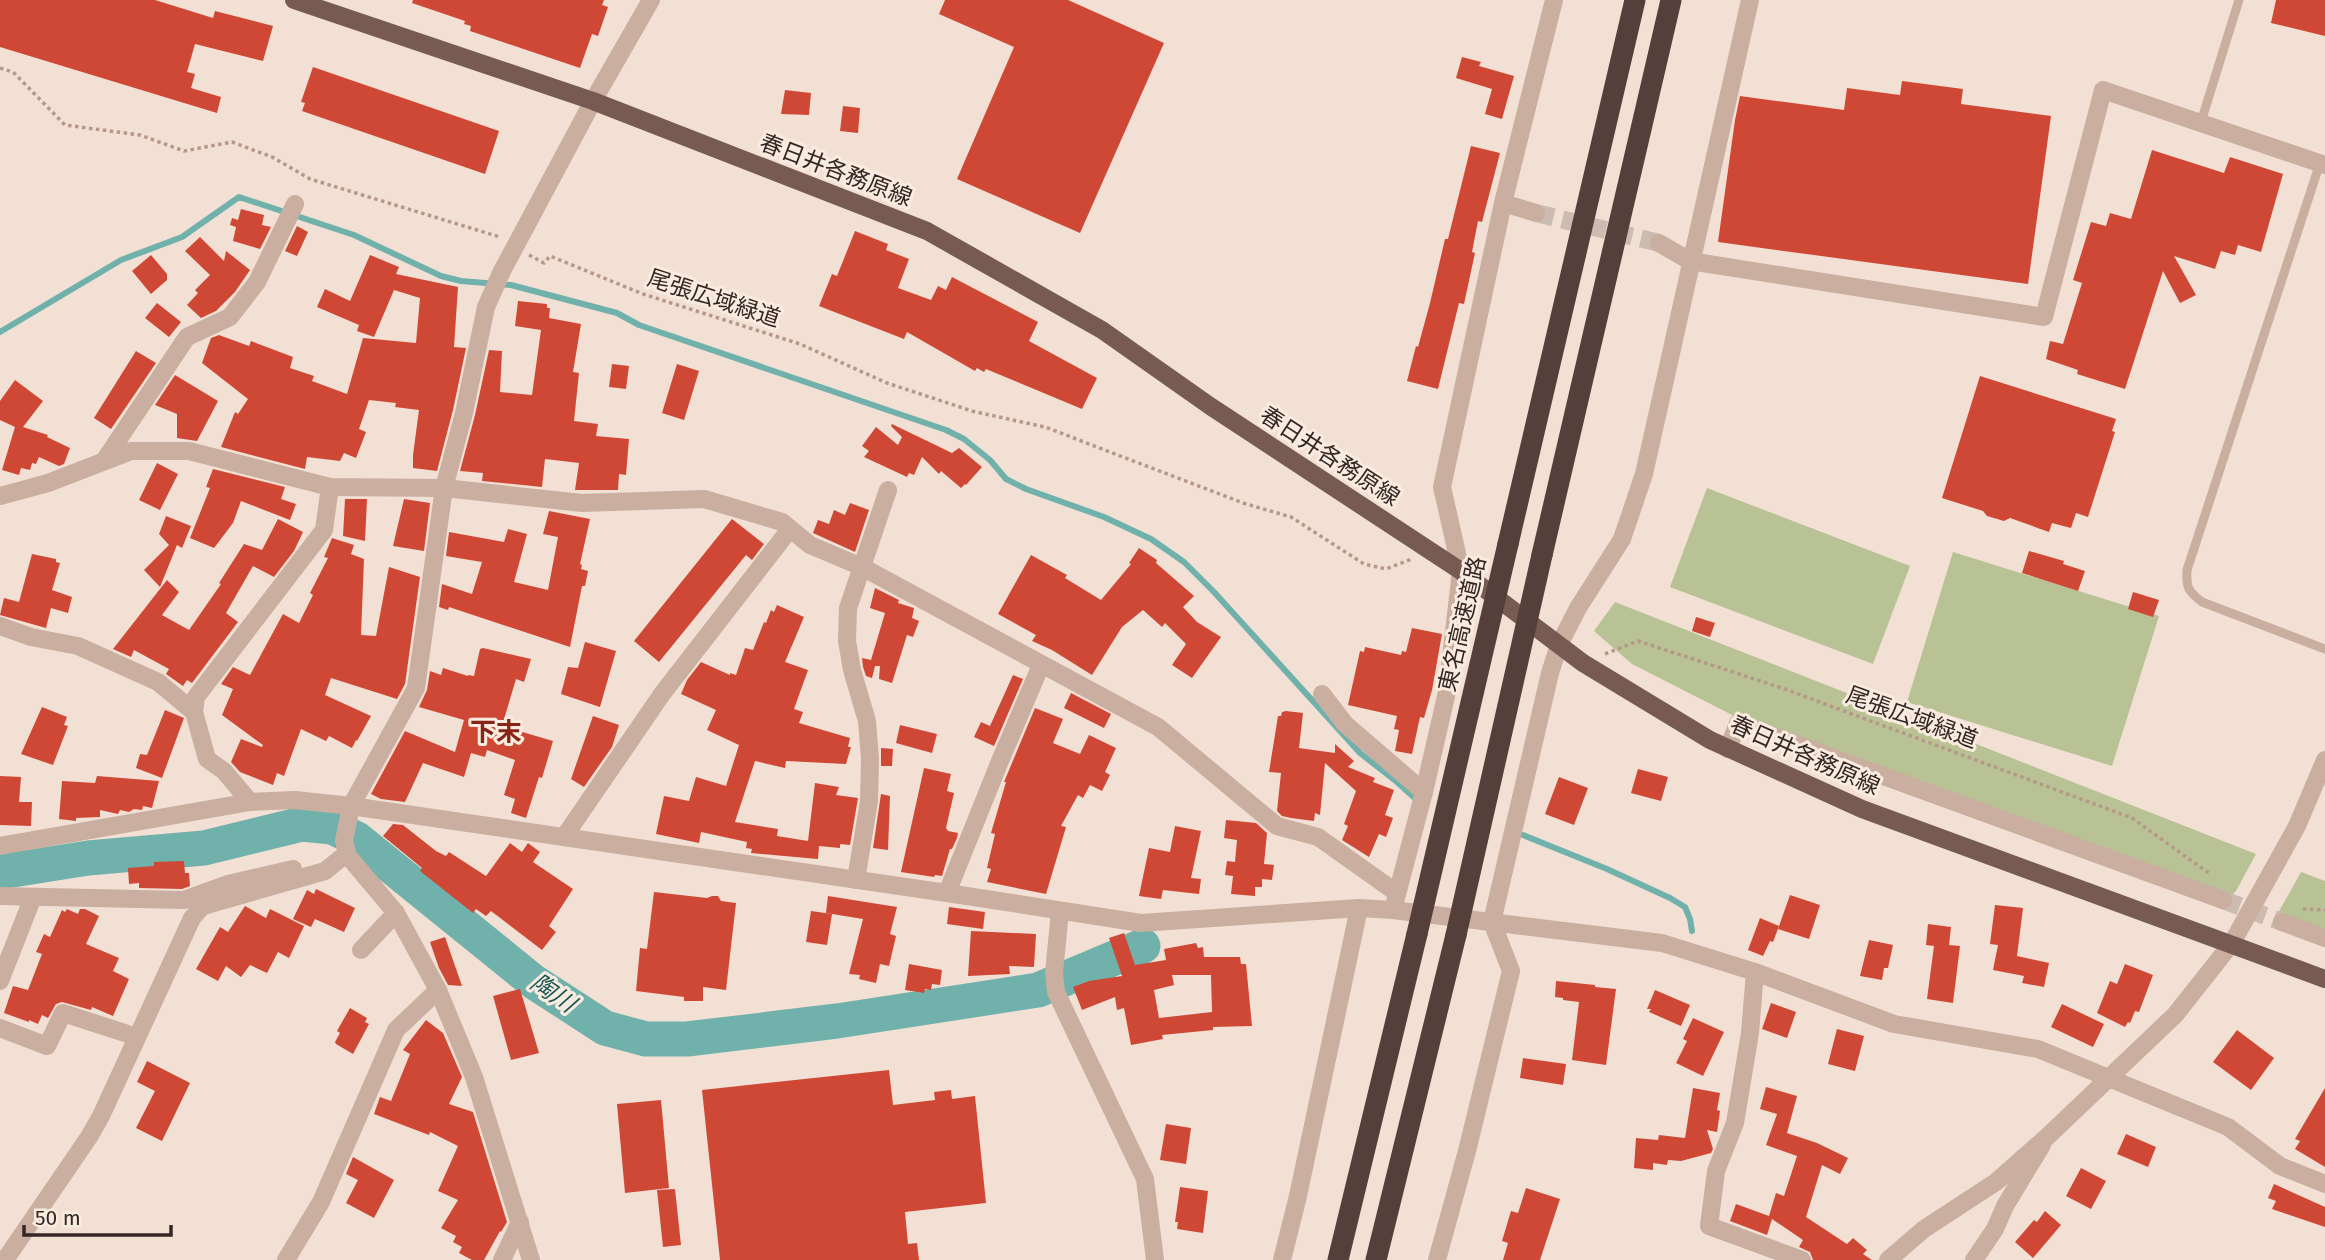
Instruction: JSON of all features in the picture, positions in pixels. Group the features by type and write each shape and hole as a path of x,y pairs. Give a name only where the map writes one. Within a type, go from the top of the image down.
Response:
{"highway":[{"name":"東名高速道路","path":"1338,1260 1635,0"},
{"path":"1376,1260 1457,935 1671,0"}],"main road":[{"name":"春日井各務原線","path":"294,0 593,101 927,231 1102,330 1210,406 1461,571 1583,663 1728,749 1862,808 2325,979"}],"street":[{"path":"5,1260 101,1116 192,918 203,906 325,871 344,845 351,806 416,688 444,488 464,413 486,307 517,242 651,0"},
{"path":"1395,902 1447,692 1461,571 1442,487 1503,203 1554,0"},
{"path":"1437,1260 1511,971 1492,922 1550,673 1559,645 1578,608 1622,539 1644,474 1750,0"},
{"path":"1659,243 1690,261 2044,317 2103,90 2323,164"},
{"path":"1503,203 1536,213"},
{"path":"104,461 187,337 230,317 257,282 295,204"},
{"path":"0,496 48,483 131,451 189,452 330,487 444,488 582,503 704,499 782,522 810,544 862,567 1158,727 1278,826 1318,837 1395,902"},
{"path":"250,802 224,771 207,759 194,712 196,697 324,530 330,487"},
{"path":"856,880 869,801 870,759 867,721 852,670 847,641 848,608 888,490"},
{"path":"565,837 662,694 790,529"},
{"path":"0,626 78,646 158,682 194,712"},
{"path":"947,892 1041,665"},
{"path":"1322,694 1345,724 1424,792"},
{"path":"1728,749 1738,723 2223,900"},
{"path":"1888,1260 1924,1229 1996,1182 2175,1015 2232,943 2297,826 2325,760"},
{"path":"0,846 250,802 295,800 947,892 1141,923 1359,908 1395,902 1492,922 1662,943 1755,972 1894,1024 2038,1049 2110,1076 2228,1127 2280,1166 2325,1184"},
{"path":"0,896 184,900 344,845"},
{"path":"344,845 396,913 438,990 474,1077 531,1260"},
{"path":"0,981 33,897"},
{"path":"1282,1260 1359,908"},
{"path":"1060,911 1054,972 1056,992 1145,1179 1155,1260"},
{"path":"361,950 396,913"},
{"path":"2282,922 2325,938"},
{"path":"1755,972 1751,1033 1735,1123 1716,1171 1709,1226 1802,1260"},
{"path":"286,1260 321,1202 396,1030 438,990"},
{"path":"0,1028 47,1046 63,1013 136,1037"},
{"path":"1974,1260 1995,1229 2005,1206 2048,1136"},
{"path":"502,1260 520,1222"}],"lane":[{"path":"2201,122 2239,0"},
{"path":"2323,164 2187,570 2186,582 2189,592 2202,602 2325,649"}],"path":[{"name":"尾張広域緑道","path":"0,68 13,72 65,125 140,135 184,150 232,142 272,158 310,179 517,242 528,255 544,263 550,256 643,294 800,344 887,383 972,411 1045,427 1243,503 1291,517 1364,564 1386,569 1432,552"},
{"name":"尾張広域緑道","path":"1583,663 1638,641 1782,688 2132,818 2214,877"},
{"path":"2301,909 2325,910"}],"green space":[{"path":"1707,488 1910,566 1873,664 1670,587"},
{"path":"1953,552 2159,616 2112,766 1907,702"},
{"path":"1615,602 2256,854 2230,897 1738,718 1632,664 1594,631"},
{"path":"2301,872 2325,881 2325,933 2277,915"}],"building":[{"path":"0,0 155,0 213,18 215,11 273,26 263,61 195,44 187,72 195,74 191,88 221,97 217,113 0,47"},
{"path":"413,0 604,0 602,5 608,7 598,36 592,34 580,68 470,31 471,26 464,24 465,21 412,3"},
{"path":"945,0 1068,0 1164,43 1080,233 957,179 1014,47 939,14"},
{"path":"2276,0 2325,0 2325,36 2271,23"},
{"path":"1462,57 1481,62 1479,66 1514,76 1502,119 1485,114 1492,89 1456,78"},
{"path":"313,67 499,131 485,174 302,111 305,103 301,102"},
{"path":"1902,81 1963,89 1961,104 2051,116 2028,284 1718,242 1740,96 1844,110 1847,88 1900,95"},
{"path":"785,90 811,93 809,115 781,114"},
{"path":"843,106 860,108 858,133 840,131"},
{"path":"1471,146 1500,153 1482,222 1478,221 1472,252 1475,253 1464,304 1459,303 1438,389 1407,381 1445,239 1448,239"},
{"path":"2152,150 2224,173 2230,157 2283,174 2261,252 2238,245 2235,255 2221,251 2215,269 2174,256 2196,295 2180,303 2163,271 2125,389 2077,374 2078,370 2046,359 2050,341 2063,344 2082,283 2073,280 2091,222 2106,226 2110,213 2131,219"},
{"path":"241,209 264,215 262,225 271,227 260,249 233,241 236,227 230,225 232,218 238,220"},
{"path":"297,226 308,232 297,256 285,251"},
{"path":"855,231 888,244 886,250 909,259 898,288 931,300 938,286 946,290 952,277 1038,322 1029,341 1097,378 1082,409 986,369 984,372 977,368 975,371 907,332 904,339 819,306 832,274 837,276"},
{"path":"200,237 224,261 226,251 250,270 235,292 216,311 201,318 187,305 198,293 195,290 210,275 185,251"},
{"path":"151,255 167,274 167,280 151,294 132,271"},
{"path":"370,255 399,267 396,274 458,287 454,347 466,348 437,471 413,468 419,410 395,407 396,403 369,400 359,429 366,432 356,458 344,453 340,461 307,457 305,469 221,447 235,412 238,414 248,399 202,363 211,338 219,335 249,346 251,341 293,357 290,368 314,376 312,381 347,394 363,338 416,343 420,298 394,290 374,337 357,331 359,325 317,307 325,289 350,301"},
{"path":"518,301 547,304 547,308 550,308 549,318 581,324 573,372 579,373 574,421 598,424 596,436 629,439 626,475 619,474 618,490 575,490 579,463 545,459 542,487 482,481 483,473 460,471 489,350 502,351 500,392 532,395 541,330 515,326"},
{"path":"157,303 181,322 169,337 145,318"},
{"path":"136,351 156,363 111,429 94,418"},
{"path":"612,364 629,366 626,389 609,387"},
{"path":"677,364 699,371 684,420 662,413"},
{"path":"175,375 218,401 197,441 177,438 177,414 155,405"},
{"path":"1980,376 2116,419 2112,431 2115,432 2088,517 2076,513 2071,528 2052,523 2049,532 2010,518 2004,521 1987,516 1983,511 1942,498"},
{"path":"15,380 43,401 23,427 48,435 47,437 70,448 64,464 59,466 39,457 36,464 32,463 30,470 21,468 19,475 2,470 15,427 0,420 0,401"},
{"path":"892,424 952,453 959,448 982,467 961,488 941,471 939,474 922,457 914,475 909,473 907,477 864,457 869,451 862,446 876,427 898,445 902,437"},
{"path":"157,463 178,474 160,510 139,500"},
{"path":"213,469 285,487 281,499 296,504 290,520 241,501 233,523 214,548 190,538 210,488 206,487"},
{"path":"345,499 367,499 365,541 343,536"},
{"path":"404,499 430,503 424,551 393,546"},
{"path":"850,503 869,510 855,552 813,533 818,520 829,524 834,510 845,515"},
{"path":"549,511 590,519 580,564 581,569 588,571 585,586 582,586 570,647 449,607 448,610 439,607 442,584 472,594 482,562 446,556 449,532 504,542 508,529 527,534 514,582 548,590 558,537 543,534"},
{"path":"166,516 191,526 182,548 177,545 160,587 144,570 169,545 159,534"},
{"path":"278,519 303,532 294,551 274,577 253,566 226,613 238,622 192,683 187,680 183,686 166,674 169,669 134,650 131,657 113,649 167,580 179,592 162,615 189,630 221,584 219,583 244,544 262,550"},
{"path":"732,519 764,544 752,560 746,555 659,662 634,641"},
{"path":"332,538 354,545 351,554 364,559 361,635 376,636 389,567 420,577 405,684 397,699 331,678 325,695 371,716 352,748 329,736 326,741 301,729 284,776 277,773 273,785 240,772 231,762 241,739 262,747 263,745 222,715 233,689 221,684 233,667 250,675 283,614 299,623 313,595 310,593 328,558 324,557"},
{"path":"1139,548 1157,560 1156,563 1194,596 1183,607 1197,622 1221,637 1192,678 1172,665 1186,644 1165,623 1162,627 1143,610 1122,627 1092,675 1032,641 1036,635 998,614 1031,555 1067,575 1065,578 1101,600 1131,564 1129,563"},
{"path":"2029,551 2064,561 2063,564 2085,571 2078,591 2022,573"},
{"path":"32,554 56,559 56,562 60,563 52,590 72,597 68,613 51,608 46,628 0,615 4,598 19,602"},
{"path":"875,588 899,600 898,603 914,608 912,618 919,621 913,637 907,635 892,683 879,679 880,666 875,666 872,678 866,676 863,667 862,658 871,660 885,613 870,608"},
{"path":"2133,592 2159,600 2153,617 2128,609"},
{"path":"777,605 804,617 785,662 808,670 794,709 803,712 799,723 850,738 848,747 851,747 846,764 786,761 785,768 755,761 735,822 778,829 777,836 808,841 815,783 839,787 836,795 858,798 850,845 840,844 840,848 819,846 818,859 751,853 752,849 746,848 747,842 701,832 699,843 656,834 664,796 689,801 696,777 726,786 739,745 707,730 716,710 681,694 687,680 701,662 736,675 745,648 753,650 764,622 766,623 771,610 774,612"},
{"path":"1696,617 1715,623 1710,637 1692,631"},
{"path":"1412,628 1442,634 1432,690 1424,718 1420,717 1412,754 1395,751 1399,730 1394,729 1397,716 1348,705 1360,651 1364,652 1365,647 1401,655 1402,651 1406,652"},
{"path":"585,642 616,651 600,707 561,694 568,667 578,668"},
{"path":"480,649 531,659 524,682 516,679 502,726 553,741 526,818 511,813 515,799 504,795 515,760 487,750 485,757 471,753 464,777 423,763 405,802 381,799 371,794 405,731 455,752 464,720 419,707 427,690 430,671 441,675 443,668 474,676"},
{"path":"1013,675 1023,679 994,746 974,737 981,722 990,726"},
{"path":"1071,693 1111,714 1104,728 1064,708"},
{"path":"42,707 67,717 64,725 68,726 53,765 21,754"},
{"path":"1035,708 1063,719 1053,743 1080,754 1089,735 1116,748 1105,772 1110,775 1102,791 1090,785 1083,798 1078,795 1061,826 1066,827 1046,894 987,882 991,869 987,868 995,834 991,833 1004,782"},
{"path":"165,710 184,718 162,778 136,768 140,754 147,755"},
{"path":"1286,711 1303,713 1299,748 1335,753 1335,744 1354,761 1348,767 1375,778 1373,782 1394,790 1385,815 1393,818 1386,837 1379,834 1369,857 1342,840 1348,826 1344,824 1356,791 1325,763 1320,815 1315,813 1314,821 1282,816 1277,811 1281,773 1269,772 1278,716"},
{"path":"593,716 619,725 612,747 584,787 571,779"},
{"path":"900,725 937,734 932,753 896,743"},
{"path":"881,748 893,749 892,766 881,766"},
{"path":"924,768 951,774 947,791 954,793 946,828 958,833 942,876 901,872"},
{"path":"1638,769 1668,777 1661,801 1631,793"},
{"path":"0,776 21,777 19,802 32,802 31,826 0,825"},
{"path":"97,776 159,781 152,808 143,806 142,810 134,809 129,812 120,810 118,814 100,810 100,817 76,818 76,821 59,819 62,781 95,783"},
{"path":"1559,777 1588,788 1574,825 1545,814"},
{"path":"881,794 890,796 888,850 873,848"},
{"path":"1226,820 1256,823 1267,833 1264,864 1274,865 1272,880 1262,879 1262,887 1255,887 1255,896 1231,894 1233,876 1225,875 1227,861 1235,862 1237,840 1224,838"},
{"path":"393,824 403,825 436,851 446,856 449,852 486,876 510,843 522,852 528,843 540,852 533,862 573,889 549,926 556,932 542,950 491,911 486,916 476,909 473,913 420,871 422,868 383,836"},
{"path":"1175,826 1201,831 1191,878 1201,879 1199,894 1163,890 1161,899 1139,896 1149,848 1170,852"},
{"path":"184,861 190,886 182,889 139,888 139,883 129,884 128,868 154,866 154,862"},
{"path":"316,889 355,908 344,932 315,919 311,927 293,919 307,890 314,894"},
{"path":"654,892 707,898 718,896 721,901 736,903 726,990 703,987 703,1001 684,1001 684,997 636,991 640,948 647,949"},
{"path":"1790,895 1820,905 1809,939 1778,929"},
{"path":"828,896 897,907 890,934 896,936 889,966 880,964 876,983 859,979 860,975 849,974 863,919 826,913"},
{"path":"1995,905 2023,908 2017,956 2049,963 2044,987 2022,983 2024,976 1993,970 1998,945 1990,944"},
{"path":"245,906 266,918 270,909 304,926 289,958 278,952 267,973 250,965 241,977 226,966 218,981 196,969 220,927 228,932"},
{"path":"949,907 985,912 983,929 947,924"},
{"path":"67,909 78,914 80,909 85,909 99,916 86,944 119,958 113,971 129,979 113,1016 92,1007 91,1010 62,1002 56,1004 48,1018 42,1015 38,1024 4,1013 13,986 28,990 42,954 36,952 44,934 50,937 62,910 65,912"},
{"path":"811,911 832,914 827,945 806,942"},
{"path":"1760,918 1779,926 1773,942 1770,941 1763,956 1748,950"},
{"path":"1928,924 1951,927 1949,945 1960,946 1953,1003 1927,999 1934,946 1926,945"},
{"path":"971,931 1036,934 1034,967 1009,966 1010,974 968,976"},
{"path":"1124,933 1135,965 1166,960 1164,949 1196,943 1198,948 1203,947 1204,957 1240,957 1241,964 1246,964 1252,1026 1213,1027 1213,1030 1162,1035 1163,1039 1131,1045 1124,1008 1117,1010 1115,997 1082,1010 1073,987 1089,981 1122,976 1109,938","holes":["1172,975 1211,975 1212,1012 1159,1018 1154,990 1174,985"]},
{"path":"445,937 462,986 448,985 439,968 430,942"},
{"path":"1869,940 1893,945 1888,968 1884,968 1882,980 1860,976"},
{"path":"909,964 942,970 940,985 932,984 931,990 925,989 924,993 905,990"},
{"path":"2125,964 2153,975 2139,1012 2135,1011 2130,1023 2125,1027 2097,1013 2110,981 2117,984"},
{"path":"1556,981 1616,989 1606,1065 1572,1060 1579,1002 1555,997"},
{"path":"520,989 539,1053 511,1060 493,996"},
{"path":"1655,990 1690,1005 1681,1026 1649,1012 1651,1009 1647,1009"},
{"path":"1771,1003 1796,1012 1787,1038 1762,1029"},
{"path":"2062,1004 2104,1024 2093,1047 2051,1027"},
{"path":"350,1008 367,1018 365,1022 369,1024 353,1054 335,1042 340,1033 337,1031"},
{"path":"1693,1018 1724,1032 1703,1076 1676,1063 1687,1041 1683,1039"},
{"path":"426,1020 443,1033 462,1077 449,1104 473,1112 507,1222 484,1260 472,1260 459,1253 462,1247 453,1242 456,1236 441,1228 458,1200 438,1191 458,1146 430,1132 429,1135 374,1114 380,1097 391,1101 410,1054 403,1050"},
{"path":"1837,1029 1864,1036 1855,1071 1828,1064"},
{"path":"2237,1030 2274,1058 2251,1090 2213,1062"},
{"path":"1523,1058 1566,1064 1563,1085 1520,1078"},
{"path":"147,1061 190,1083 162,1141 136,1128 155,1091 137,1082"},
{"path":"889,1070 893,1105 935,1100 934,1092 951,1090 952,1099 975,1096 986,1203 905,1212 908,1244 917,1243 919,1260 720,1260 702,1090"},
{"path":"1766,1087 1797,1096 1787,1133 1817,1143 1848,1158 1840,1174 1822,1165 1806,1217 1847,1244 1853,1238 1867,1250 1863,1254 1872,1260 1813,1260 1810,1252 1799,1247 1803,1240 1772,1219 1767,1235 1730,1221 1736,1204 1769,1216 1776,1193 1784,1196 1797,1156 1766,1145 1777,1114 1760,1109"},
{"path":"1693,1088 1720,1093 1717,1132 1707,1130 1713,1149 1711,1153 1681,1161 1668,1160 1667,1165 1653,1163 1653,1170 1634,1168 1636,1138 1658,1140 1659,1135 1685,1138"},
{"path":"2325,1088 2325,1167 2295,1149 2300,1141 2295,1139"},
{"path":"661,1100 669,1188 625,1193 617,1104"},
{"path":"1166,1124 1191,1128 1186,1164 1160,1160"},
{"path":"2126,1134 2156,1147 2148,1167 2117,1154"},
{"path":"353,1157 394,1180 374,1218 346,1203 358,1180 346,1174"},
{"path":"2081,1168 2106,1181 2091,1209 2066,1196"},
{"path":"2274,1184 2325,1207 2325,1227 2272,1209 2276,1201 2268,1198"},
{"path":"1180,1187 1208,1191 1203,1233 1177,1229 1178,1222 1175,1222"},
{"path":"1526,1188 1560,1199 1540,1260 1503,1260 1508,1243 1502,1241 1511,1211 1518,1213"},
{"path":"675,1189 681,1245 663,1247 657,1190"},
{"path":"2045,1211 2061,1225 2033,1258 2015,1242"}],"waterway":[{"path":"0,332 121,260 182,237 239,197 354,235 441,276 461,281 511,285 617,313 639,325 946,430 964,439 990,460 1006,479 1104,517 1151,539 1184,562 1360,753 1418,801"},
{"name":"陶川","path":"0,872 88,858 204,848 302,824 332,827 357,839 534,982 605,1028 646,1039 687,1039 837,1021 1038,990 1143,946"},
{"path":"1523,835 1670,898 1685,907 1692,931"}],"tunnel":[{"path":"1536,213 1659,243"},
{"path":"2223,900 2282,922"}],"district":[{"name":"下末","path":"496,732"}]}
